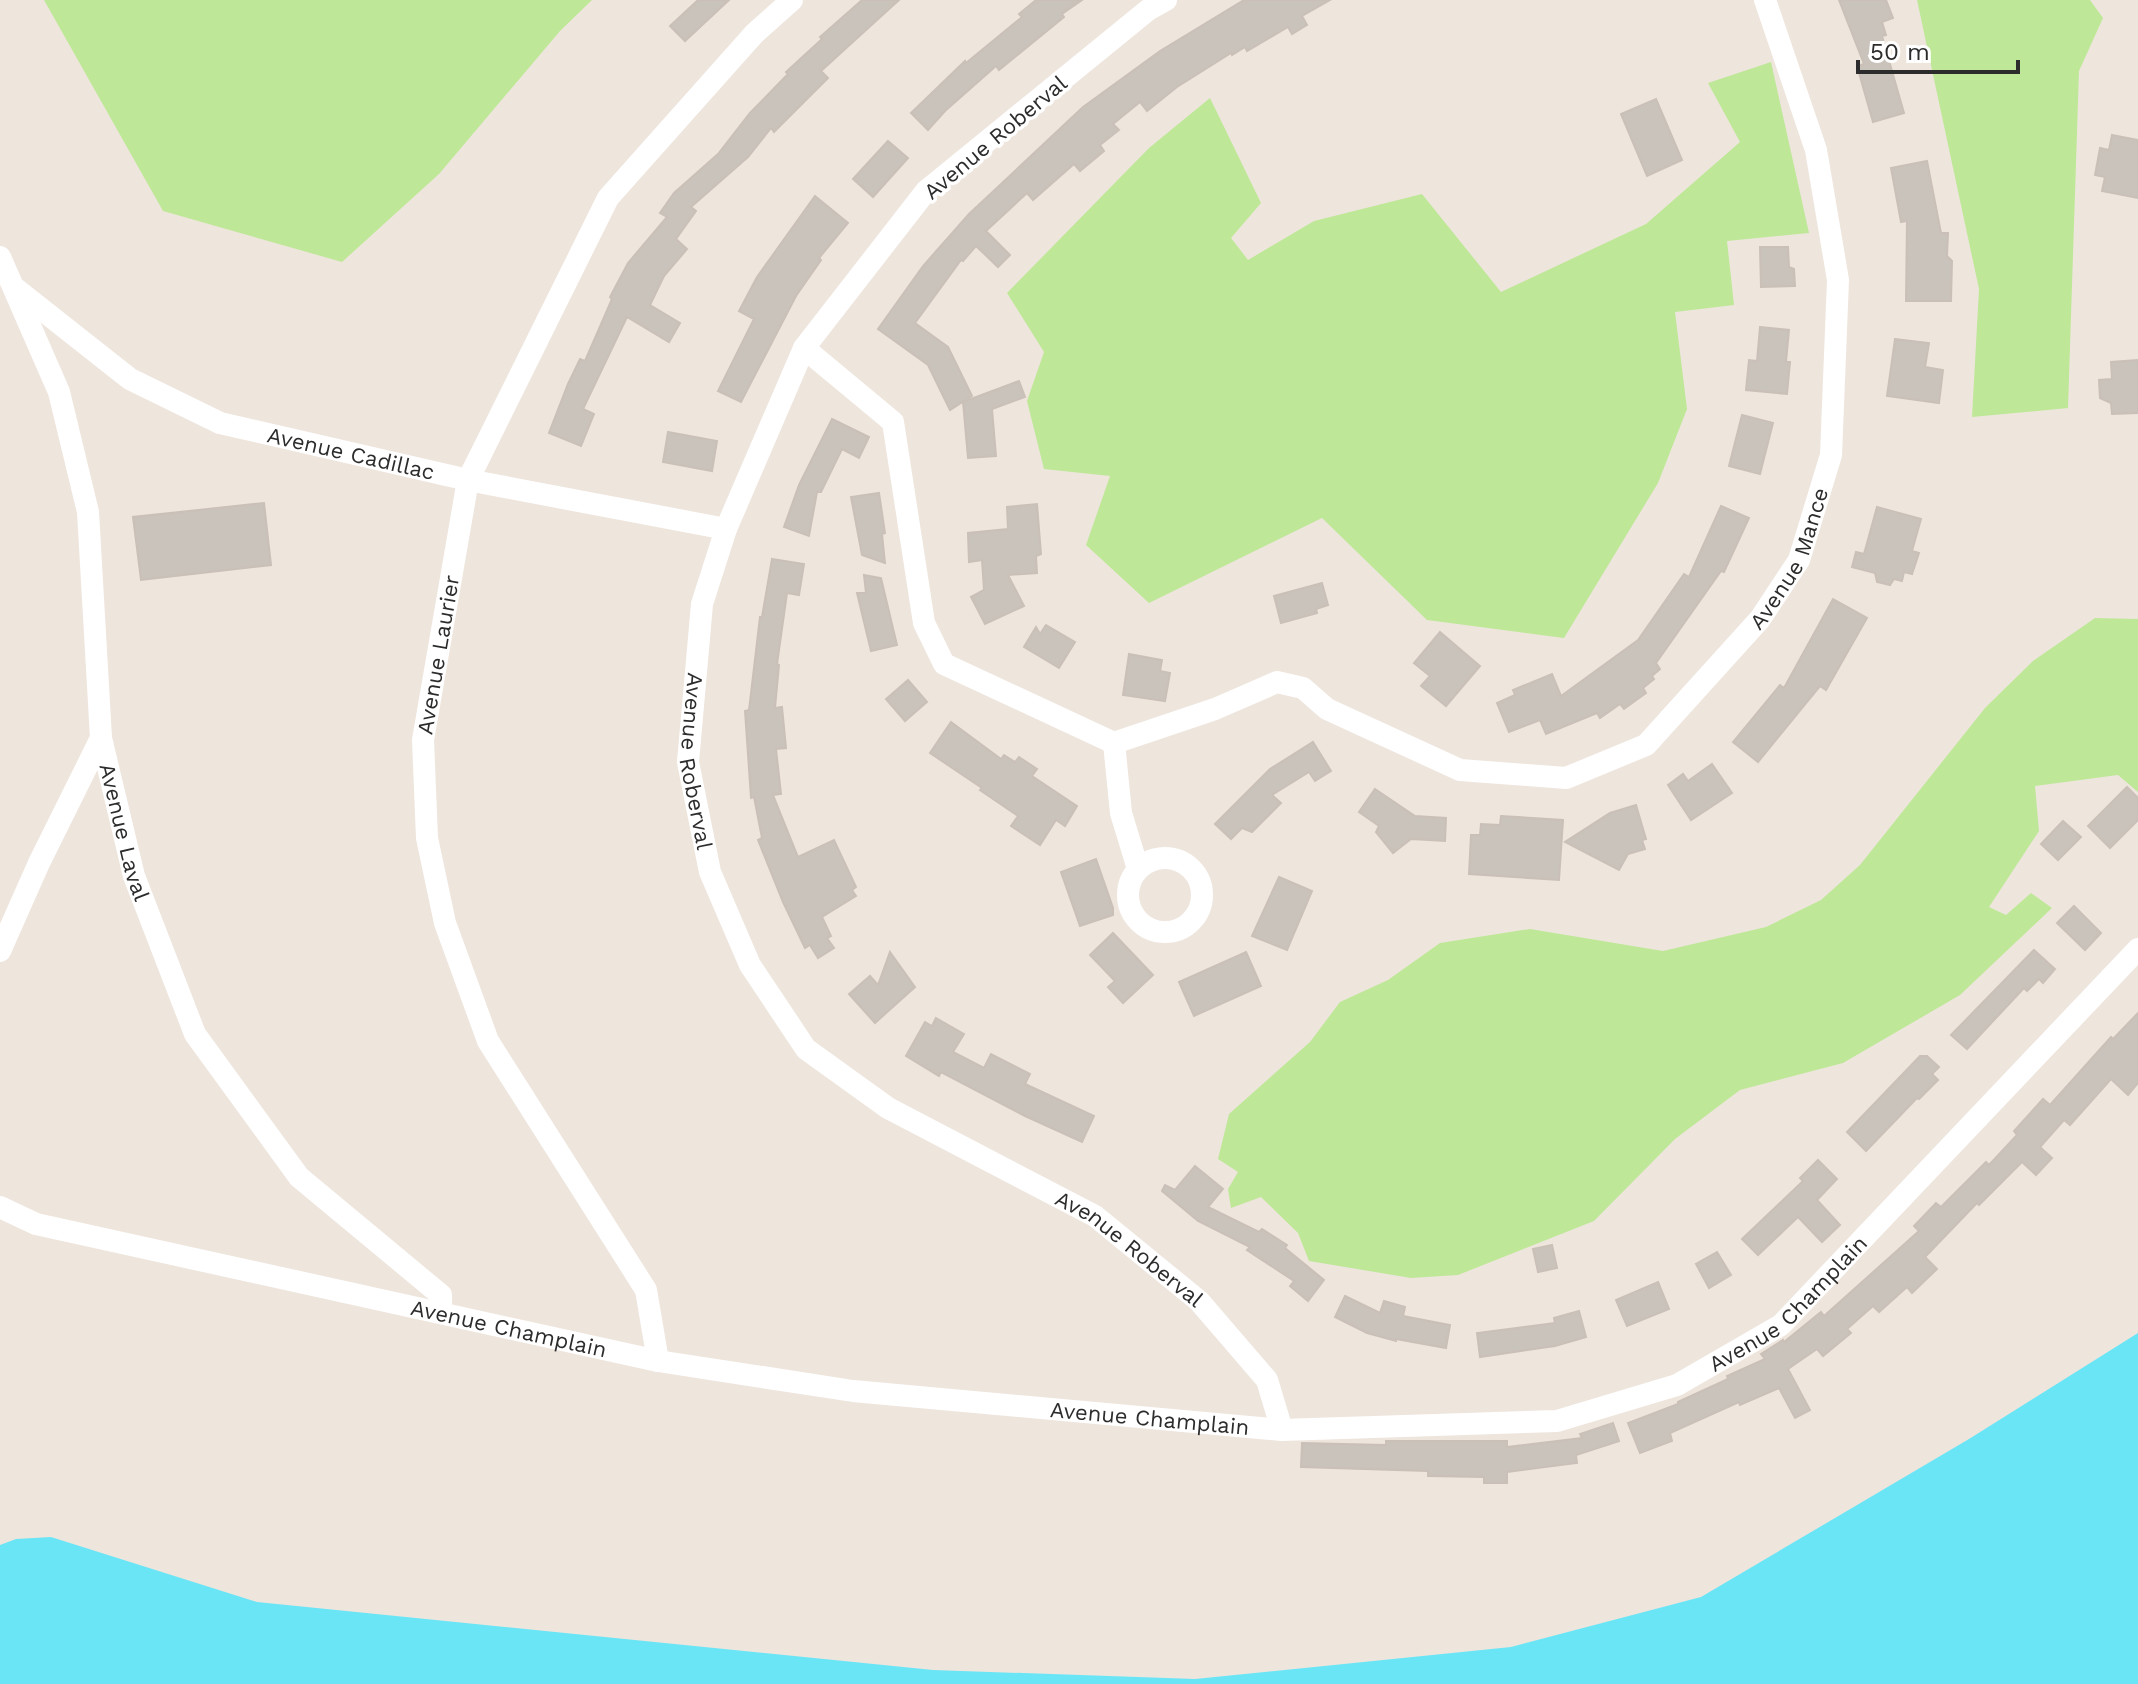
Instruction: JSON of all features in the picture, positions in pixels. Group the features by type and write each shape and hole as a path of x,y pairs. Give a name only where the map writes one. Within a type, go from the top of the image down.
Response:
{"street":[{"name":"Avenue Laurier","path":"658,1361 646,1290 488,1041 445,923 427,838 423,740 468,480 608,198 754,34 792,0"},
{"name":"Avenue Roberval","path":"1166,0 1148,10 926,191 804,348 726,529 702,604 688,762 710,872 750,965 806,1049 888,1108 1095,1216 1199,1301 1267,1380 1282,1430"},
{"name":"Avenue Mance","path":"1114,743 1215,709 1277,682 1303,688 1327,709 1460,770 1566,778 1646,745 1760,619 1799,560 1831,455 1838,280 1816,150 1765,0"},
{"name":"Avenue Laval","path":"0,257 59,392 88,512 101,738 134,876 195,1034 299,1177 441,1295 441,1312"},
{"name":"Avenue Cadillac","path":"13,287 130,379 220,423 468,480 726,529"},
{"path":"804,348 893,422 924,623 944,664 1114,743 1121,813 1138,869"},
{"path":"0,951 39,863 101,738"},
{"name":"Avenue Champlain","path":"0,1207 36,1224 658,1361 853,1391 1282,1430 1557,1421 1677,1385 1781,1325 2138,949"}],"green space":[{"path":"44,0 592,0 560,31 439,174 342,262 163,211"},
{"path":"1917,0 2090,0 2103,18 2079,71 2068,408 1972,417 1979,289"},
{"path":"1771,62 1809,233 1727,241 1734,305 1675,312 1687,409 1658,483 1564,638 1427,620 1322,518 1149,603 1086,545 1110,476 1044,469 1027,401 1044,352 1007,293 1149,148 1210,98 1261,203 1231,238 1248,260 1314,221 1422,194 1501,292 1646,224 1740,142 1708,83"},
{"path":"2095,618 2138,619 2138,792 2118,775 2035,786 2039,831 1989,907 2006,915 2031,893 2052,908 1960,995 1843,1063 1740,1090 1675,1139 1594,1221 1458,1275 1411,1278 1309,1261 1298,1233 1261,1197 1231,1208 1228,1189 1238,1172 1218,1159 1229,1114 1310,1042 1340,1002 1388,980 1440,943 1530,929 1663,951 1766,927 1821,900 1860,865 1985,708 2033,661"}],"water":[{"path":"2138,1333 2138,1684 0,1684 0,1545 16,1539 51,1537 257,1602 933,1670 1195,1679 1511,1647 1701,1597 1969,1439"}],"building":[{"path":"698,0 729,0 685,41 670,26"},
{"path":"862,0 899,0 821,71 828,78 774,132 771,128 748,157 691,207 696,211 676,239 687,249 664,276 650,305 680,323 669,342 627,317 583,409 594,414 581,446 549,433 580,359 585,361 612,299 610,297 628,263 667,217 660,213 674,193 718,154 750,113 788,74 786,72"},
{"path":"1036,0 1082,0 999,70 996,66 928,130 911,113 965,61 1022,17 1019,14"},
{"path":"1244,0 1330,0 1302,16 1307,25 1292,34 1288,27 1247,51 1245,47 1231,53 1177,87 1147,111 1140,102 1113,124 1119,130 1100,145 1104,151 1080,171 1074,164 1033,200 1027,193 986,231 1010,255 998,267 976,246 961,260 915,323 948,347 972,396 950,410 928,365 878,329 923,266 969,214 1083,107 1160,51"},
{"path":"1839,0 1886,0 1893,18 1882,22 1886,35 1882,36 1904,113 1873,122 1857,66 1864,64"},
{"path":"1656,99 1682,160 1647,176 1621,114"},
{"path":"2112,135 2138,140 2138,198 2102,191 2105,177 2095,175 2100,148 2109,150"},
{"path":"888,141 908,158 873,197 853,179"},
{"path":"1927,161 1941,233 1948,233 1947,256 1952,261 1951,301 1906,301 1907,221 1901,222 1891,168"},
{"path":"815,196 848,223 819,258 821,260 796,296 741,402 718,391 754,319 739,311 757,277"},
{"path":"1760,247 1788,247 1789,267 1794,269 1795,286 1761,287"},
{"path":"1760,327 1789,330 1787,394 1746,390 1749,360 1757,361"},
{"path":"1895,339 1929,343 1925,367 1943,370 1939,403 1887,396"},
{"path":"2138,360 2138,413 2112,414 2111,403 2100,398 2099,380 2112,379 2111,362"},
{"path":"1019,381 1025,397 992,409 996,456 968,458 963,402"},
{"path":"1742,415 1773,423 1760,474 1729,466"},
{"path":"832,419 869,437 859,458 842,449 821,492 817,492 809,536 784,527 799,485"},
{"path":"668,432 717,441 712,471 663,462"},
{"path":"879,493 885,533 882,534 885,563 862,555 851,497"},
{"path":"264,503 271,565 141,580 133,517"},
{"path":"1037,504 1041,554 1036,556 1037,573 1008,575 1024,606 985,624 971,597 984,590 982,560 969,562 968,533 1008,529 1007,507"},
{"path":"1721,506 1749,518 1724,572 1721,571 1656,663 1660,669 1643,688 1646,693 1624,709 1620,704 1600,718 1597,713 1546,734 1540,720 1509,732 1497,703 1515,695 1513,690 1552,674 1561,696 1638,640 1684,574 1689,577"},
{"path":"1877,507 1921,519 1912,551 1919,553 1912,574 1904,572 1902,581 1894,579 1890,585 1877,582 1875,573 1852,567 1856,552 1864,554"},
{"path":"772,559 804,564 799,595 787,593 777,664 775,708 782,707 786,748 776,749 781,794 773,795 798,857 834,840 856,887 852,890 856,896 822,917 831,936 827,938 834,948 818,958 810,945 805,948 783,902 758,840 762,838 754,797 751,798 745,711 749,710 760,617"},
{"path":"864,575 881,578 897,645 871,651 857,593 866,593"},
{"path":"1322,583 1328,605 1316,609 1317,613 1281,623 1274,596"},
{"path":"1833,599 1867,618 1826,690 1820,686 1758,762 1733,742 1780,685 1784,688"},
{"path":"1046,625 1075,642 1059,668 1024,647 1036,627 1040,634"},
{"path":"1440,632 1480,666 1446,706 1421,686 1430,676 1414,663"},
{"path":"1129,654 1162,660 1160,671 1170,673 1165,701 1123,695"},
{"path":"908,680 927,702 905,721 886,699"},
{"path":"951,722 1001,759 1004,755 1015,762 1019,757 1037,769 1032,776 1077,806 1065,826 1056,820 1040,845 1011,826 1018,816 930,753"},
{"path":"1313,742 1331,771 1315,781 1309,772 1272,795 1281,803 1252,832 1242,828 1231,839 1215,824 1270,769"},
{"path":"1712,764 1732,793 1691,820 1668,785 1683,774 1688,781"},
{"path":"2127,787 2138,798 2138,820 2110,848 2088,826"},
{"path":"1375,789 1415,816 1446,818 1445,841 1411,839 1393,853 1376,832 1379,826 1359,812"},
{"path":"1636,805 1646,839 1642,840 1645,849 1628,854 1619,870 1565,842 1610,813"},
{"path":"1501,816 1563,820 1559,880 1469,874 1471,835 1480,835 1481,824 1500,825"},
{"path":"2063,821 2081,837 2058,860 2041,844"},
{"path":"1096,859 1113,915 1080,926 1061,872"},
{"path":"1279,877 1312,891 1287,950 1252,936"},
{"path":"2074,906 2101,933 2085,950 2057,923"},
{"path":"1113,933 1153,975 1123,1003 1108,987 1115,981 1090,955"},
{"path":"2034,950 2055,969 2043,983 2039,979 2027,991 2024,988 1967,1049 1951,1035"},
{"path":"890,952 915,987 875,1023 849,994 870,976 878,985"},
{"path":"1246,952 1261,986 1194,1016 1179,982"},
{"path":"2138,1013 2138,1083 2128,1095 2111,1079 2070,1125 2064,1120 2040,1147 2052,1158 2036,1175 2022,1162 1925,1257 1937,1269 1912,1293 1907,1287 1879,1312 1873,1306 1847,1329 1851,1333 1823,1356 1817,1349 1788,1369 1810,1410 1795,1418 1779,1388 1670,1433 1672,1441 1640,1453 1628,1423 1678,1404 1765,1359 1761,1354 1784,1342 1821,1312 1824,1316 1919,1231 1914,1226 1936,1203 1941,1207 1986,1162 1989,1165 2017,1135 2014,1131 2043,1099 2050,1105 2111,1037 2113,1039"},
{"path":"936,1018 964,1034 953,1052 984,1068 991,1054 1030,1074 1025,1084 1094,1116 1082,1142 941,1072 939,1076 906,1056 925,1022 932,1026"},
{"path":"1920,1056 1927,1056 1939,1067 1932,1074 1938,1080 1866,1151 1847,1132"},
{"path":"1818,1160 1837,1179 1817,1200 1840,1225 1822,1242 1798,1217 1758,1255 1742,1239 1803,1181 1800,1178"},
{"path":"1195,1166 1223,1189 1208,1207 1259,1232 1262,1229 1287,1245 1285,1248 1324,1280 1308,1301 1290,1286 1294,1281 1247,1250 1250,1247 1198,1221 1162,1191 1165,1185 1175,1190"},
{"path":"1552,1245 1557,1268 1538,1272 1533,1249"},
{"path":"1717,1252 1731,1275 1709,1288 1696,1264"},
{"path":"1658,1282 1669,1309 1627,1326 1616,1300"},
{"path":"1345,1296 1380,1313 1384,1301 1405,1307 1403,1316 1450,1325 1446,1348 1396,1341 1367,1333 1335,1317"},
{"path":"1579,1311 1586,1337 1555,1346 1480,1357 1477,1333 1555,1323 1554,1318"},
{"path":"1613,1423 1619,1441 1576,1455 1577,1463 1507,1472 1507,1483 1484,1483 1484,1477 1428,1476 1428,1471 1301,1467 1302,1443 1386,1445 1386,1441 1507,1441 1507,1447 1582,1438 1580,1434"}]}
